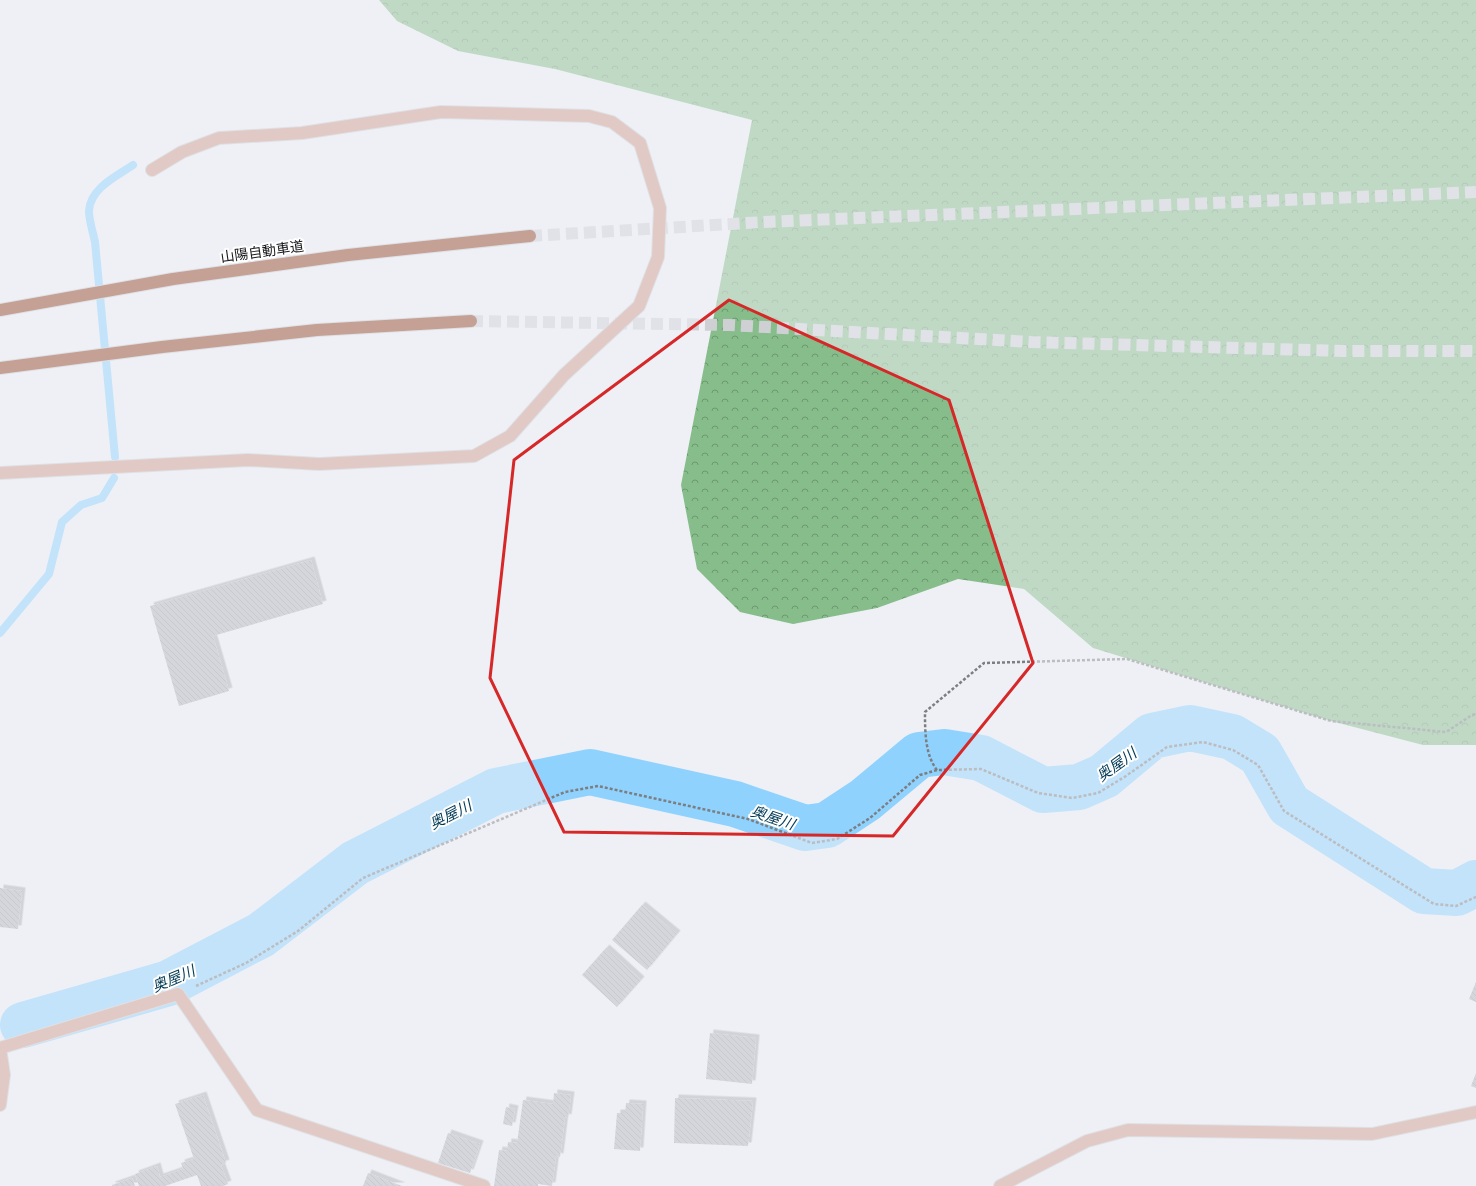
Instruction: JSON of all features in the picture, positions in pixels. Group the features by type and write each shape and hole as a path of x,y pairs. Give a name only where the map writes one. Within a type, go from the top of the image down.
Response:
{"highway":[{"name":"山陽自動車道","path":"0,310 173,278 348,254 530,236"},
{"path":"0,368 154,348 317,330 471,321"}],"street":[{"path":"0,473 248,460 319,464 474,456 510,436 564,375 639,306 658,257 660,208 640,143 612,122 589,116 441,112 302,132 219,138 182,152 152,170"},
{"path":"0,1105 4,1075 0,1048 178,994 257,1110 484,1186"},
{"path":"1000,1186 1087,1141 1128,1130 1372,1134 1476,1112"}],"path":[{"path":"937,770 932,764 926,736 925,712 984,664 1127,659 1331,721 1446,732 1472,715 1476,714"},
{"path":"178,994 246,963 298,931 363,878 565,792 598,786 748,819 812,843 837,839 870,818 920,775 937,770 980,769 1038,793 1072,798 1098,793 1126,776 1167,747 1203,742 1233,750 1258,765 1284,811 1434,904 1456,906 1476,897"}],"highlighted area":[{"path":"729,300 949,400 1033,663 893,836 564,832 490,678 514,460"}],"green space":[{"path":"379,0 1476,0 1476,745 1423,745 1331,721 1093,648 1024,589 958,579 877,608 793,624 740,612 697,569 681,485 752,120 555,69 458,51 397,21"}],"building":[{"path":"311,560 323,604 213,636 229,691 179,706 150,606"},
{"path":"0,888 22,891 18,929 0,927"},
{"path":"642,905 677,934 647,970 612,940"},
{"path":"606,948 641,980 617,1007 582,975"},
{"path":"1476,982 1476,1002 1469,999"},
{"path":"710,1033 756,1038 752,1084 706,1079"},
{"path":"1476,1073 1476,1088 1471,1086"},
{"path":"554,1093 571,1095 568,1118 565,1117 560,1157 556,1156 552,1186 538,1184 538,1186 494,1186 499,1150 507,1151 508,1142 517,1143 523,1100 553,1104"},
{"path":"203,1095 226,1163 221,1165 228,1184 223,1186 201,1186 197,1175 165,1186 139,1186 135,1174 157,1166 160,1177 183,1169 181,1163 194,1159 175,1104"},
{"path":"675,1098 753,1101 748,1146 674,1143"},
{"path":"626,1103 643,1104 640,1151 614,1149 617,1113 625,1113"},
{"path":"506,1107 515,1109 512,1126 503,1124"},
{"path":"448,1133 480,1144 470,1173 438,1163"},
{"path":"368,1173 402,1186 363,1186"},
{"path":"132,1178 135,1186 112,1186 112,1185"}],"waterway":[{"path":"115,457 95,242 90,223 89,211 94,196 99,189 112,178 133,165"},
{"path":"0,633 49,574 62,522 81,505 102,498 114,478"},
{"name":"奥屋川","path":"23,1025 169,983 261,935 355,863 496,791 590,772 735,804 805,828 827,825 865,800 919,755 944,752 981,758 1043,790 1079,787 1104,776 1152,736 1190,728 1232,737 1260,754 1289,805 1424,891 1457,893 1476,883"}],"tunnel":[{"path":"530,236 764,222 1476,192"},
{"path":"471,321 729,325 1031,342 1343,351 1476,351"}]}
